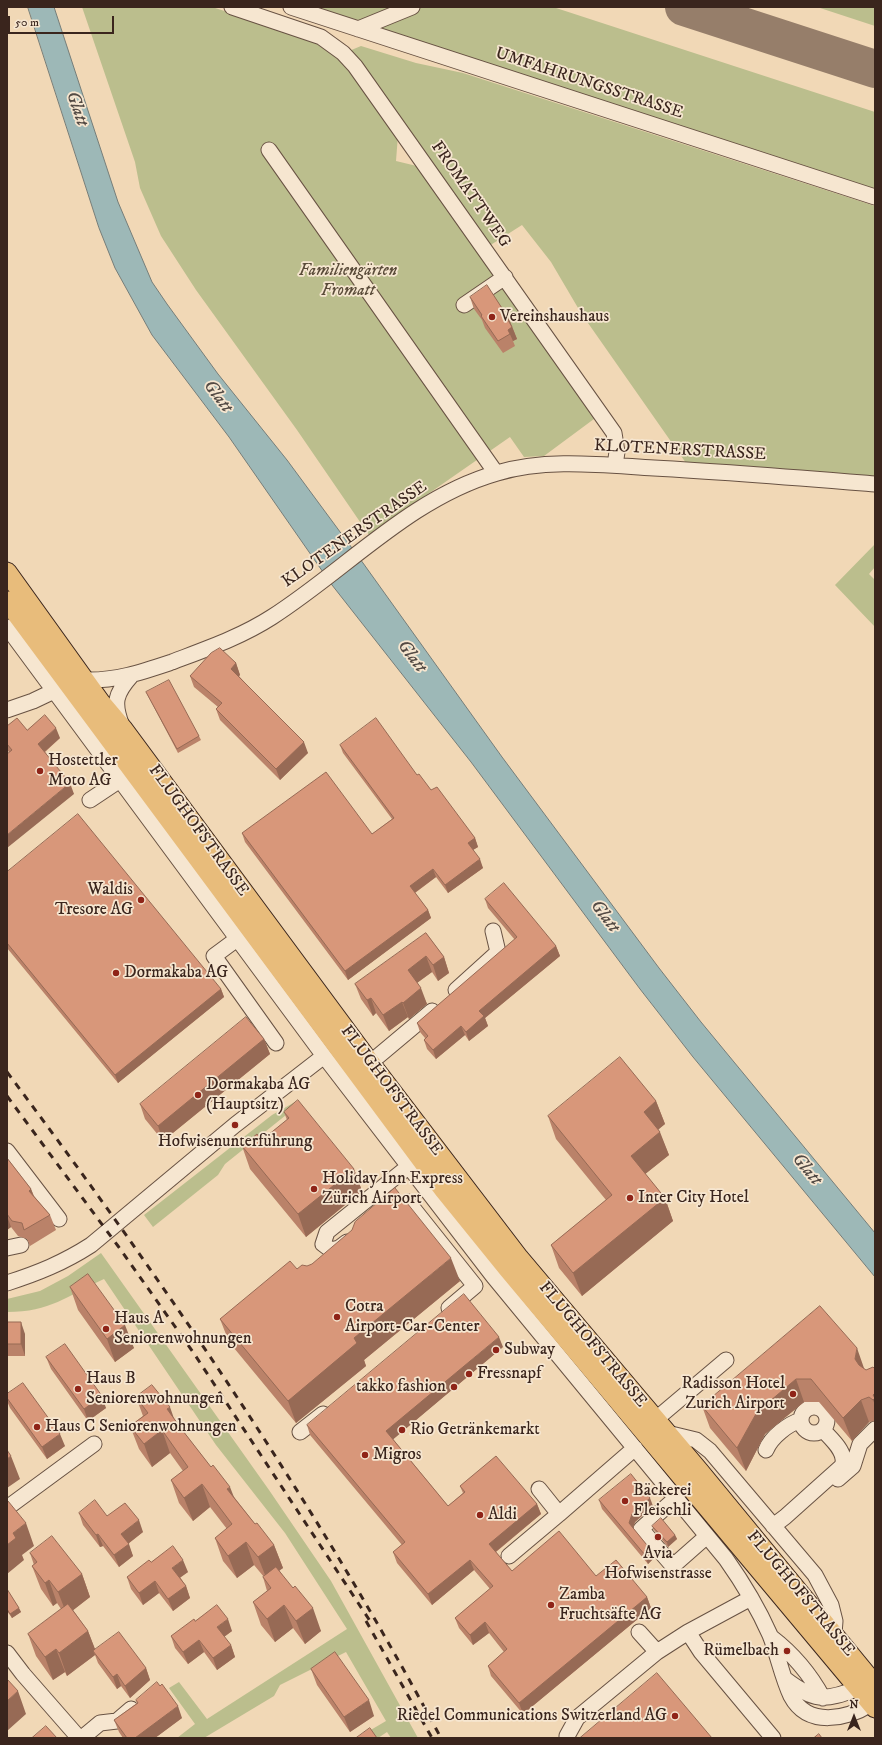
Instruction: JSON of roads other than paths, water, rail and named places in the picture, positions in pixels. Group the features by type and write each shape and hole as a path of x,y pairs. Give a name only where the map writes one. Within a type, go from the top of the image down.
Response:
{"main road":[{"name":"FLUGHOFSTRASSE","path":"7,572 85,680 370,1063 519,1258 834,1634 872,1693"},
{"name":"FLUGHOFSTRASSE","path":"7,601 444,1190 508,1269 872,1693"}],"street":[{"name":"FROMATTWEG","path":"232,7 321,37 343,53 355,66 614,433 617,452 615,465"},
{"name":"UMFAHRUNGSSTRASSE","path":"291,7 875,197"},
{"path":"358,29 412,7"},
{"path":"270,150 496,473"},
{"path":"464,305 505,277"},
{"name":"KLOTENERSTRASSE","path":"85,680 108,680 131,676 240,636 274,616 366,547 429,504 459,488 496,473 520,468 560,464 615,465 728,472 875,484"},
{"path":"7,628 324,1056 493,1276 708,1536 736,1574 751,1598 770,1636 792,1697 797,1704 811,1714 830,1718 842,1717 872,1693"},
{"path":"122,729 117,712 116,700 119,691 131,676"},
{"path":"7,710 33,701 54,691"},
{"path":"90,800 120,780"},
{"path":"370,1063 498,952 493,931"},
{"path":"237,939 214,956 276,1043"},
{"path":"7,1283 43,1271 68,1260 91,1245 235,1125 324,1056"},
{"path":"7,1152 59,1219"},
{"path":"331,1266 359,1238 339,1248 331,1250 323,1244 327,1232 409,1166"},
{"path":"424,1186 399,1206 475,1286 439,1316"},
{"path":"726,1360 661,1427 688,1437 706,1447 779,1521 824,1590 834,1615 834,1634"},
{"path":"300,1432 337,1402"},
{"path":"820,1408 823,1410 827,1418 824,1430 817,1433 809,1432 803,1428 801,1420 807,1409 820,1408"},
{"path":"766,1450 775,1437 792,1423 801,1420"},
{"path":"779,1521 797,1512 852,1468 860,1444 875,1429"},
{"path":"779,1521 839,1468 843,1462 841,1452 824,1430"},
{"path":"856,1458 875,1443"},
{"path":"7,1508 94,1444"},
{"path":"509,1556 635,1448"},
{"path":"539,1489 559,1514"},
{"path":"676,1498 641,1529 673,1566 708,1536"},
{"path":"567,1736 577,1718 657,1652 688,1632 751,1598"},
{"path":"639,1632 657,1652"},
{"path":"688,1632 701,1652 773,1738"},
{"path":"770,1636 785,1647 814,1682 822,1698"},
{"path":"7,1653 23,1674 80,1738 100,1723 117,1721 140,1701"},
{"path":"785,1679 809,1696 822,1698 872,1693"}],"water":[{"name":"Glatt","path":"28,7 54,7 118,202 152,282 218,374 287,460 502,757 659,968 701,1022 875,1233 875,1277 693,1057 640,989 471,762 332,585 229,437 152,335 115,268 99,228"}],"railway":[{"path":"7,1072 124,1233 237,1397 291,1480 343,1565 441,1738"},
{"path":"7,1096 118,1246 193,1352 372,1624"},
{"path":"366,1621 432,1738"}],"place":[{"name":"Vereinshaushaus","path":"492,317"},
{"name":"Hostettler Moto AG","path":"40,771"},
{"name":"Waldis Tresore AG","path":"141,900"},
{"name":"Dormakaba AG","path":"116,973"},
{"name":"Dormakaba AG (Hauptsitz)","path":"198,1095"},
{"name":"Hofwisenunterführung","path":"235,1125"},
{"name":"Holiday Inn Express Zürich Airport","path":"314,1189"},
{"name":"Inter City Hotel","path":"630,1198"},
{"name":"Cotra Airport-Car-Center","path":"337,1317"},
{"name":"Haus A Seniorenwohnungen","path":"106,1329"},
{"name":"Subway","path":"496,1350"},
{"name":"Fressnapf","path":"469,1374"},
{"name":"takko fashion","path":"454,1387"},
{"name":"Haus B Seniorenwohnungen","path":"78,1389"},
{"name":"Radisson Hotel Zurich Airport","path":"793,1394"},
{"name":"Haus C Seniorenwohnungen","path":"37,1427"},
{"name":"Rio Getränkemarkt","path":"402,1430"},
{"name":"Migros","path":"365,1455"},
{"name":"Bäckerei Fleischli","path":"625,1501"},
{"name":"Aldi","path":"480,1515"},
{"name":"Avia Hofwisenstrasse","path":"658,1537"},
{"name":"Zamba Fruchtsäfte AG","path":"551,1605"},
{"name":"Rümelbach","path":"787,1651"},
{"name":"Riedel Communications Switzerland AG","path":"675,1716"}],"park label":[{"name":"Familiengärten Fromatt","path":"348,281"}]}
